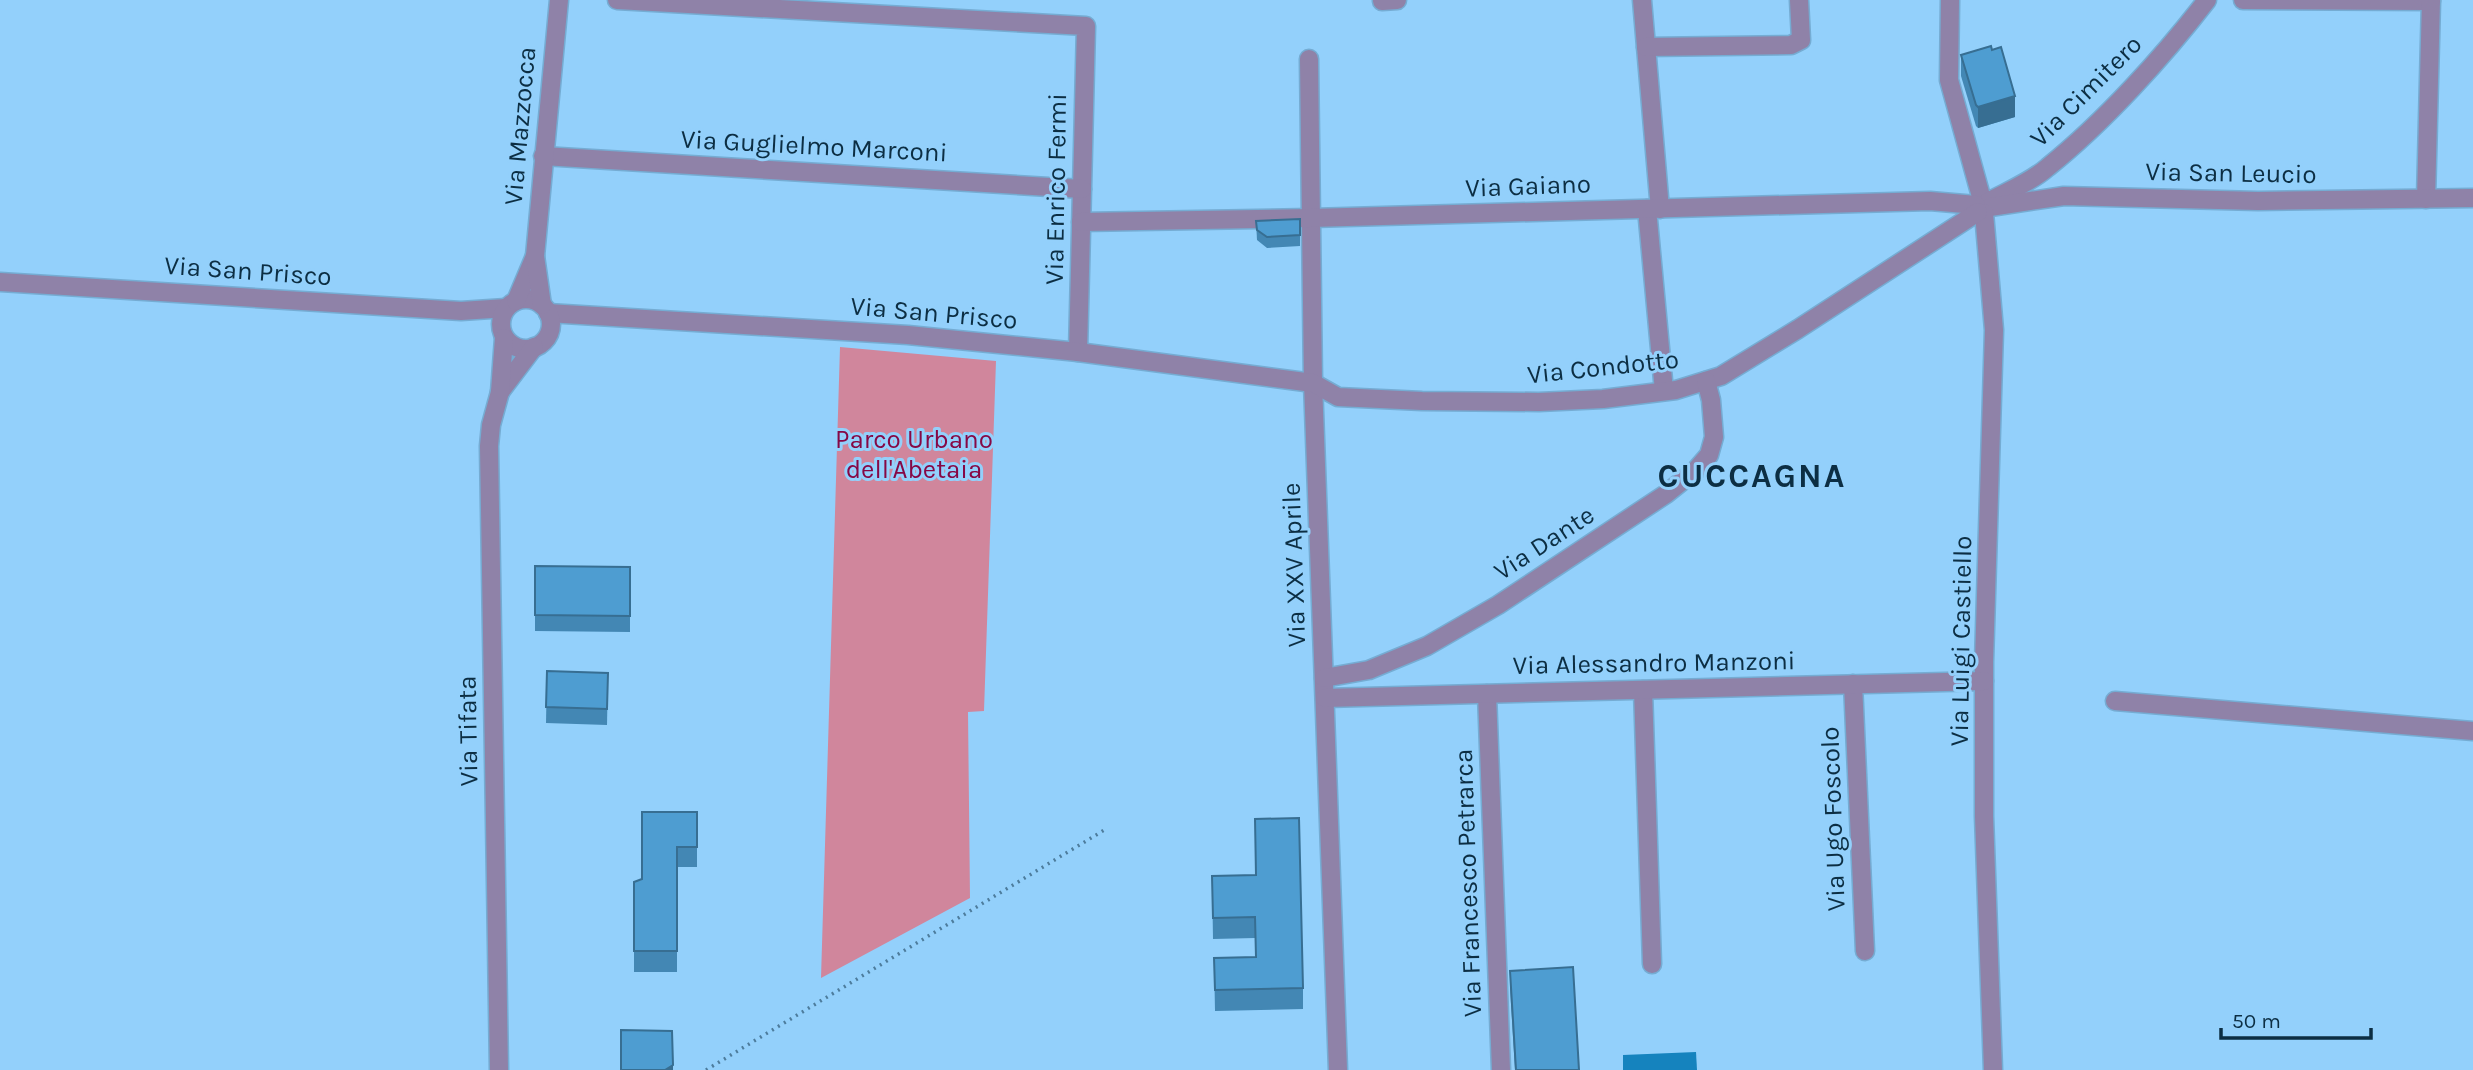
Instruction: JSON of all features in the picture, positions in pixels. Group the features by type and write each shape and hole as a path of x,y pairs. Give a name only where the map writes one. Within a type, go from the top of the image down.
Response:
{"street":[{"name":"Via Mazzocca","path":"545,309 535,256 559,0"},
{"name":"Via Enrico Fermi","path":"617,0 1086,26 1078,352"},
{"path":"1642,0 1664,391"},
{"path":"1646,47 1791,45 1801,40 1798,0"},
{"name":"Via Luigi Castiello","path":"1950,0 1949,80 1983,206 1994,330 1984,681 1984,816 1993,1070"},
{"name":"Via Cimitero","path":"1983,206 2047,169 2108,112 2179,36 2207,0"},
{"path":"2243,0 2431,1 2426,199"},
{"name":"Via XXV Aprile","path":"1309,59 1313,383 1338,1070"},
{"name":"Via Guglielmo Marconi","path":"543,156 1082,189"},
{"name":"Via San Leucio","path":"1983,206 2064,196 2258,201 2473,198"},
{"name":"Via Gaiano","path":"1081,222 1930,201 1983,206"},
{"name":"Via Condotto","path":"1313,383 1338,397 1539,402 1604,399 1664,391 1706,381 1721,376 1798,329 1983,206"},
{"name":"Via Mazzocca","path":"511,304 535,256"},
{"name":"Via San Prisco","path":"0,282 461,311 511,304"},
{"path":"530,299 545,309 550,320 549,333 545,340 534,347 517,348 503,334 500,322 511,304 530,299"},
{"name":"Via San Prisco","path":"545,309 908,335 1078,352 1313,383"},
{"name":"Via San Prisco","path":"461,311 503,334"},
{"name":"Via Tifata","path":"499,1070 489,446 491,425 500,392 503,334"},
{"name":"Via Tifata","path":"500,392 534,347"},
{"name":"Via Dante","path":"1324,678 1369,670 1427,646 1498,605 1666,494 1696,470 1709,455 1714,438 1711,400 1706,381"},
{"name":"Via Alessandro Manzoni","path":"1325,698 1984,681"},
{"name":"Via Ugo Foscolo","path":"1853,684 1865,951"},
{"path":"1643,690 1652,964"},
{"name":"Via Francesco Petrarca","path":"1487,694 1501,1070"},
{"path":"2115,701 2473,731"}],"path":[{"path":"706,1070 1106,829"}],"green space":[{"name":"Parco Urbano dell'Abetaia","path":"840,347 996,361 984,711 968,712 970,898 821,978"}],"water":[{"path":"1696,1052 1697,1070 1623,1070 1623,1055"}],"building":[{"path":"1991,46 1992,50 2001,47 2015,96 1978,107 1961,55"},
{"path":"1300,219 1300,235 1267,237 1257,230 1256,221"},
{"path":"535,566 630,567 630,616 535,615"},
{"path":"547,671 608,673 607,709 546,707"},
{"path":"642,812 697,812 697,847 677,847 677,951 634,951 634,882 642,879"},
{"path":"1299,818 1303,988 1215,990 1214,958 1256,957 1255,917 1213,918 1212,876 1256,875 1255,819"},
{"path":"1573,967 1579,1070 1516,1070 1510,971"},
{"path":"621,1030 672,1031 673,1065 665,1070 621,1070"}],"district":[{"name":"CUCCAGNA","path":"1752,476"}]}
